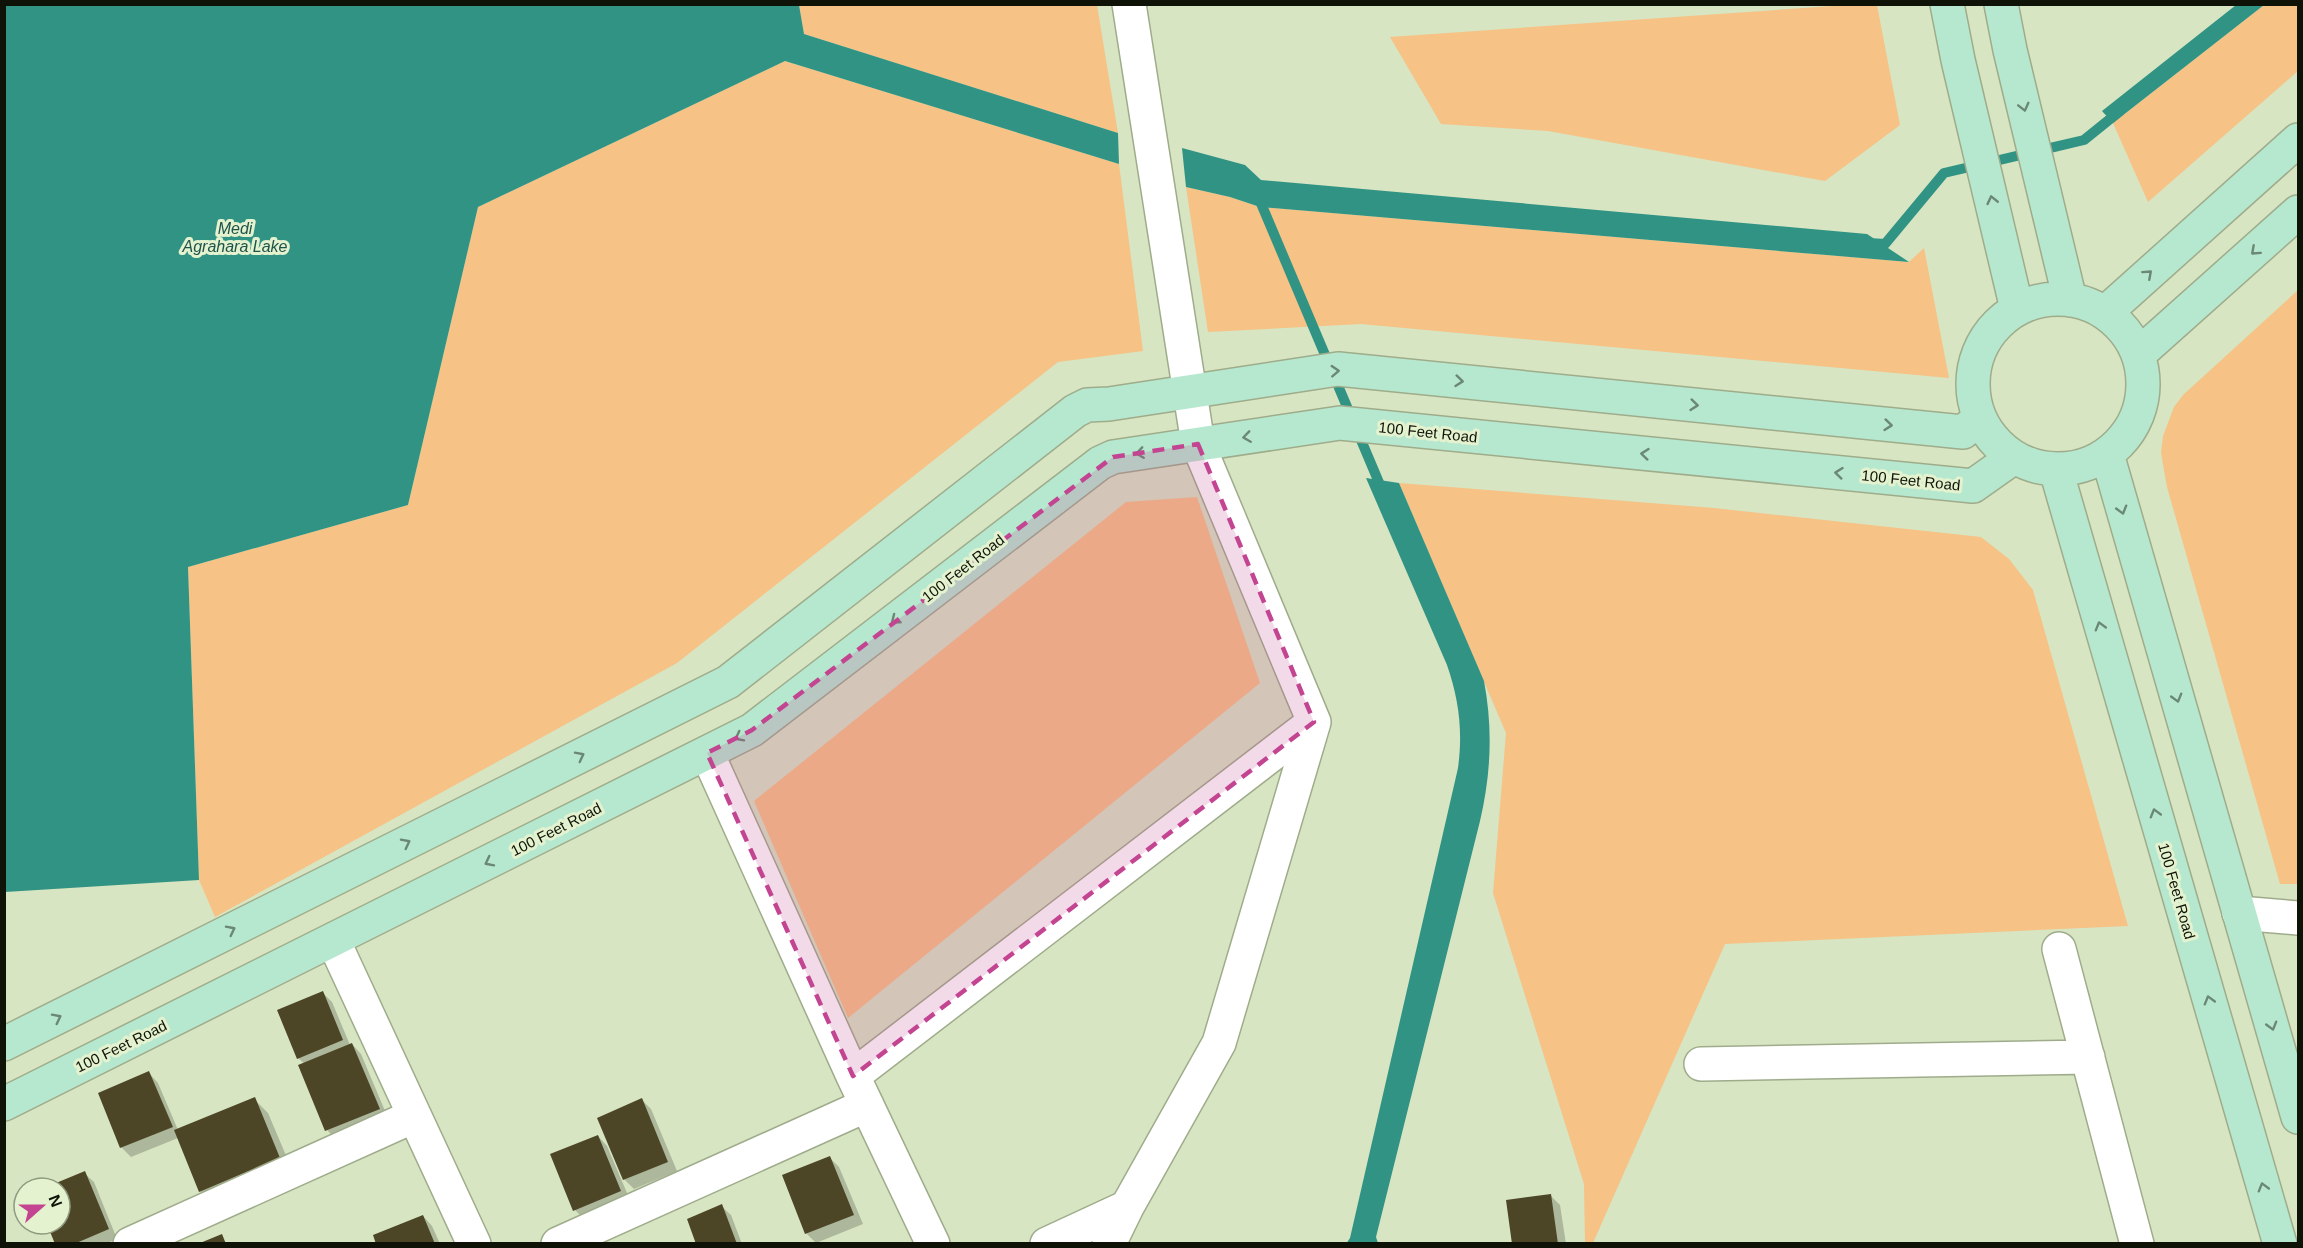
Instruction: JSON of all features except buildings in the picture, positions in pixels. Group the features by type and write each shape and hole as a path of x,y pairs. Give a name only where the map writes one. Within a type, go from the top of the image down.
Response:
{"main road":[{"path":"1947,4 1958,60 2017,309"},
{"path":"2001,4 2010,51 2070,300"},
{"path":"2105,314 2298,140"},
{"path":"2139,354 2298,212"},
{"path":"2042,300 2070,300 2081,301 2115,320 2127,335 2139,354 2143,373 2142,394 2138,414 2129,433 2107,454 2079,467 2056,470 2038,468 2014,458 2000,447 1986,430 1980,418 1973,389 1974,367 1981,347 1993,328 2007,315 2042,300"},
{"path":"4,1044 728,682 1075,411 1093,404 1109,404 1338,369 1963,432 1980,418"},
{"name":"100 Feet Road","path":"4,1104 752,730 1100,463 1113,457 1340,423 1973,486 2014,458"},
{"path":"2107,454 2298,1118"},
{"name":"100 Feet Road","path":"2056,470 2280,1244"}],"street":[{"path":"1109,1244 1127,1207 1219,1043 1314,722 1198,444 1129,4"},
{"path":"853,1076 1314,722"},
{"path":"707,753 853,1076 933,1244"},
{"path":"2239,913 2298,918"},
{"path":"333,940 474,1244"},
{"path":"2059,949 2137,1244"},
{"path":"1701,1064 2088,1058"},
{"path":"558,1244 867,1105"},
{"path":"130,1244 414,1116"},
{"path":"1047,1244 1127,1207"}],"highlighted area":[{"path":"1198,444 1314,722 853,1076 707,753 752,730 1113,457"}],"shaded area":[{"path":"1861,4 1877,5 1900,125 1825,181 1548,131 1441,124 1390,37"},
{"path":"799,5 1097,5 1118,133 804,34"},
{"path":"2264,5 2298,5 2298,71 2148,202 2113,123"},
{"path":"785,61 1119,164 1143,351 1058,362 677,663 215,917 199,880 188,567 408,505 478,207"},
{"path":"1186,187 1230,197 1260,207 1909,262 1924,248 1949,378 1361,324 1208,332"},
{"path":"2298,290 2298,884 2280,884 2167,487 2161,453 2163,436 2174,407 2183,395"},
{"path":"1399,483 1714,508 1981,537 2009,559 2033,590 2128,926 1725,944 1593,1243 1585,1243 1584,1184 1493,893 1506,733"},
{"path":"1197,497 1260,683 848,1018 754,801 1126,502"}],"water":[{"name":"Medi Agrahara Lake","path":"5,4 799,5 804,34 1118,133 1119,164 785,61 478,207 408,505 188,567 199,880 5,892"},
{"path":"2236,5 2264,5 2113,123 2102,111"},
{"path":"1182,148 1245,165 1261,180 1867,234 1909,262 1260,207 1230,197 1186,187"},
{"path":"1366,478 1399,483 1484,681 1489,717 1490,751 1487,786 1480,821 1376,1237 1378,1243 1346,1244 1350,1238 1458,768 1460,741 1457,703 1447,665"}],"waterway":[{"path":"1868,243 1885,244 1944,173 2084,140 2120,111"},
{"path":"1260,201 1383,492"}]}
